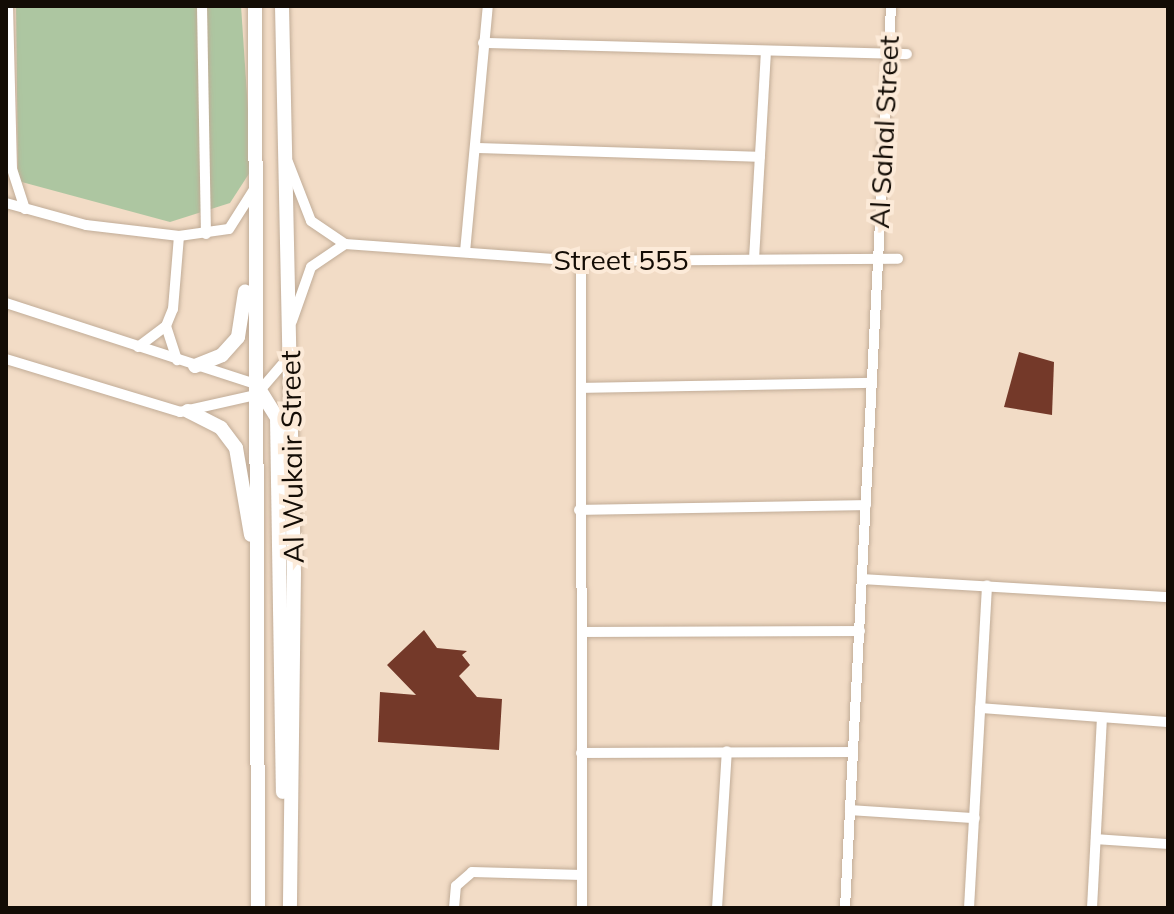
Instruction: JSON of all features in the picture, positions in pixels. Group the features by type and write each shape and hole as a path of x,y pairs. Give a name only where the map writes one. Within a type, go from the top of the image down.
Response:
{"main road":[{"name":"Al Wukair Street","path":"255,6 258,908"},
{"name":"Al Wukair Street","path":"282,6 291,333 290,908"},
{"path":"195,366 222,355 238,337 254,266"},
{"path":"258,390 277,418 281,768 291,824"},
{"path":"188,411 221,428 236,448 256,542"}],"street":[{"path":"8,6 12,169 25,209"},
{"path":"202,6 206,234"},
{"path":"465,252 488,6"},
{"name":"Al Sahal Street","path":"845,908 891,6"},
{"path":"483,43 907,54"},
{"path":"754,259 766,51"},
{"path":"475,148 760,157"},
{"path":"6,359 144,406 188,411 258,390 284,365 311,267 345,244 311,221 284,150"},
{"path":"6,203 179,236 206,234 233,226 254,190"},
{"path":"138,347 166,326 178,291 179,236"},
{"name":"Street 555","path":"345,244 581,261 898,259"},
{"path":"581,261 582,908"},
{"path":"6,303 258,390"},
{"path":"166,326 177,360"},
{"path":"581,388 871,383"},
{"path":"579,510 866,505"},
{"path":"862,579 1168,597"},
{"path":"969,908 987,586"},
{"path":"582,632 860,631"},
{"path":"980,708 1168,722"},
{"path":"1092,908 1102,718"},
{"path":"717,908 727,751"},
{"path":"581,753 853,752"},
{"path":"850,810 975,818"},
{"path":"1096,839 1168,844"},
{"path":"454,908 456,886 472,872 582,875"}],"green space":[{"path":"16,6 241,6 252,169 230,203 170,222 18,181"}],"building":[{"path":"1019,352 1054,362 1052,415 1004,407"},
{"path":"424,630 437,648 467,651 462,655 470,665 459,676 477,697 502,699 499,750 378,742 380,692 416,695 387,665"}]}
